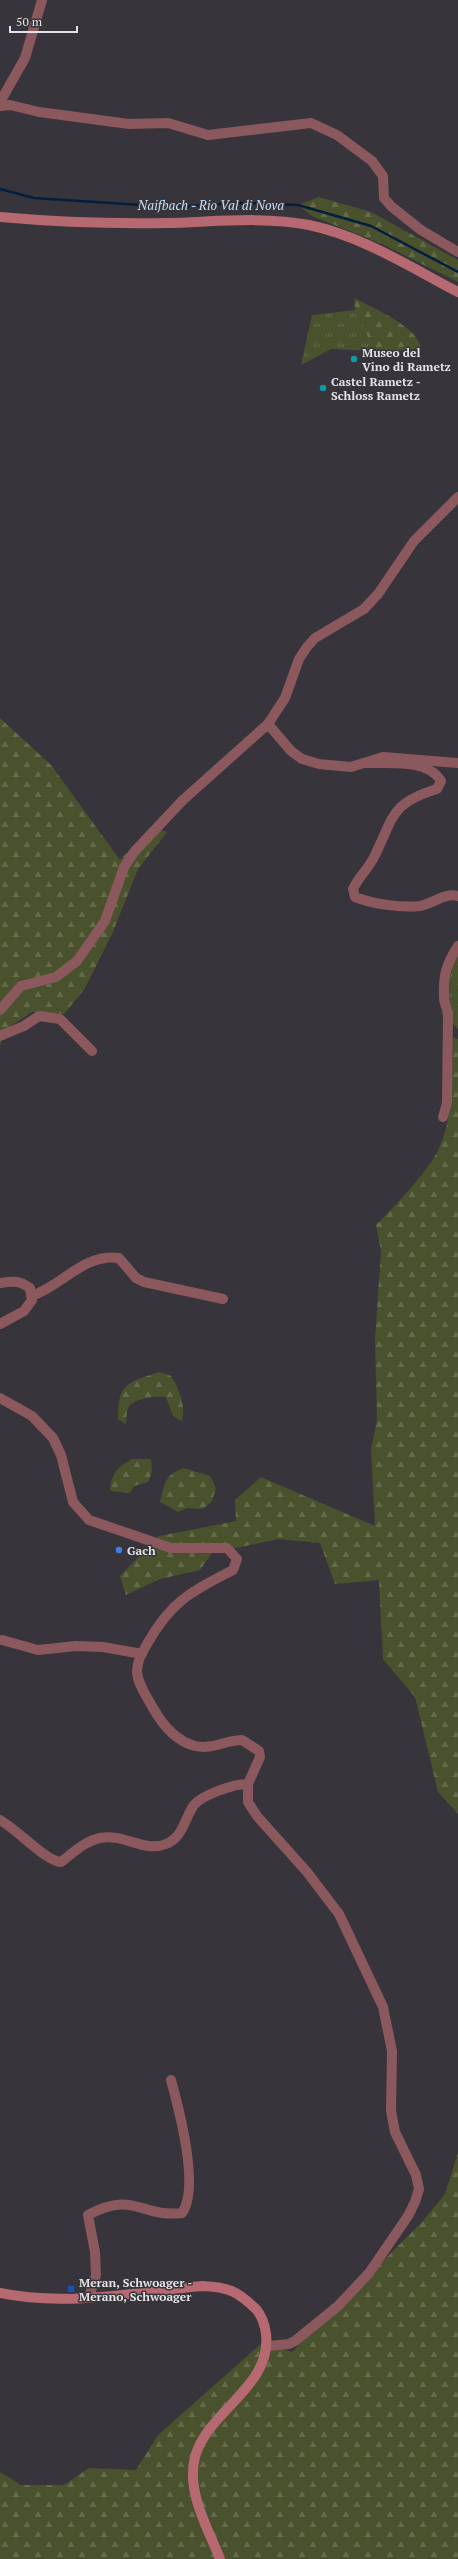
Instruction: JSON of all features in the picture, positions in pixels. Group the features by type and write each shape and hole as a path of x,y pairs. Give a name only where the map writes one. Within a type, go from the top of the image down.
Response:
{"main road":[{"path":"0,217 107,224 264,221 308,225 332,231 366,244 458,292"},
{"path":"0,2293 26,2299 52,2300 202,2286 224,2287 240,2294 258,2312 265,2326 268,2346 264,2361 255,2378 210,2428 195,2457 193,2472 197,2501 220,2559"}],"street":[{"path":"0,102 25,58 42,0"},
{"path":"0,106 10,105 39,112 129,124 168,123 208,134 311,124 337,135 372,161 383,176 384,198 392,207 422,230 458,252"},
{"path":"0,1010 22,986 56,977 77,961 105,921 124,867 135,851 183,800 268,724 285,698 299,659 307,647 315,638 364,608 378,594 414,541 458,497"},
{"path":"268,724 291,752 302,759 337,767 351,767 383,757 458,763"},
{"path":"364,763 418,766 435,772 441,781 437,789 408,800 392,817 367,871 353,889 355,897 365,901 420,906 452,894 458,896"},
{"path":"443,1117 447,1103 448,1013 444,999 446,970 447,962 458,946"},
{"path":"0,1036 24,1026 39,1016 60,1018 92,1051"},
{"path":"31,1296 45,1292 82,1266 100,1258 112,1257 119,1258 136,1278 144,1282 223,1298"},
{"path":"0,1283 16,1280 24,1283 30,1288 32,1300 24,1311 0,1324"},
{"path":"0,1398 32,1416 53,1438 61,1455 75,1504 89,1520 102,1526 171,1548 227,1548 237,1559 234,1570 192,1592 168,1611 161,1619 137,1666 140,1684 157,1716 170,1731 186,1743 195,1746 208,1747 242,1740 259,1751 260,1757 248,1784 248,1802 257,1816 307,1872 339,1914 383,2007 392,2051 391,2111 395,2132 416,2175 418,2189 415,2202 370,2273 338,2306 290,2344 268,2346"},
{"path":"2,1640 38,1650 76,1646 103,1647 142,1654"},
{"path":"0,1820 26,1838 50,1859 61,1862 86,1844 100,1838 128,1840 152,1847 167,1844 178,1835 194,1805 199,1801 230,1786 248,1784"},
{"path":"89,2297 96,2276 95,2252 88,2215 115,2203 133,2204 165,2214 182,2213 186,2208 189,2189 184,2126 171,2080"}],"green space":[{"path":"319,197 371,212 458,260 458,282 382,244 312,216 298,205"},
{"path":"354,298 393,318 403,325 412,332 418,340 421,348 375,354 355,310"},
{"path":"355,310 375,351 331,349 301,365 312,315"},
{"path":"0,718 51,765 120,860 151,827 167,832 138,869 112,934 84,990 64,1014 32,1012 5,1030 0,1046"},
{"path":"458,953 458,1029 441,1013 449,987 450,963"},
{"path":"453,1037 458,1039 458,1814 438,1792 415,1697 383,1659 379,1580 335,1584 320,1543 279,1539 212,1553 200,1570 160,1579 126,1595 120,1576 159,1536 236,1521 235,1500 261,1477 375,1526 371,1449 377,1420 375,1340 381,1251 376,1225 421,1176 429,1166 440,1146 445,1133 450,1106"},
{"path":"159,1372 171,1376 177,1386 183,1409 182,1421 173,1416 166,1397 151,1397 135,1402 127,1410 126,1424 118,1419 120,1398 126,1386 139,1379"},
{"path":"133,1459 151,1459 152,1472 148,1482 134,1486 130,1493 110,1491 112,1480 116,1471"},
{"path":"183,1468 210,1476 216,1488 212,1501 203,1509 187,1508 178,1512 160,1502 166,1481 172,1474"},
{"path":"458,2153 458,2559 0,2559 0,2472 21,2485 64,2485 89,2468 136,2470 158,2435 262,2343 292,2352 422,2222 445,2194"}],"waterway":[{"name":"Naifbach - Rio Val di Nova","path":"0,189 34,198 171,207 241,203 298,205 371,226 458,272"}],"place":[{"name":"Museo del Vino di Rametz","path":"354,359"},
{"name":"Castel Rametz - Schloss Rametz","path":"323,388"},
{"name":"Gach","path":"119,1550"},
{"name":"Meran, Schwoager - Merano, Schwoager","path":"71,2289"}]}
